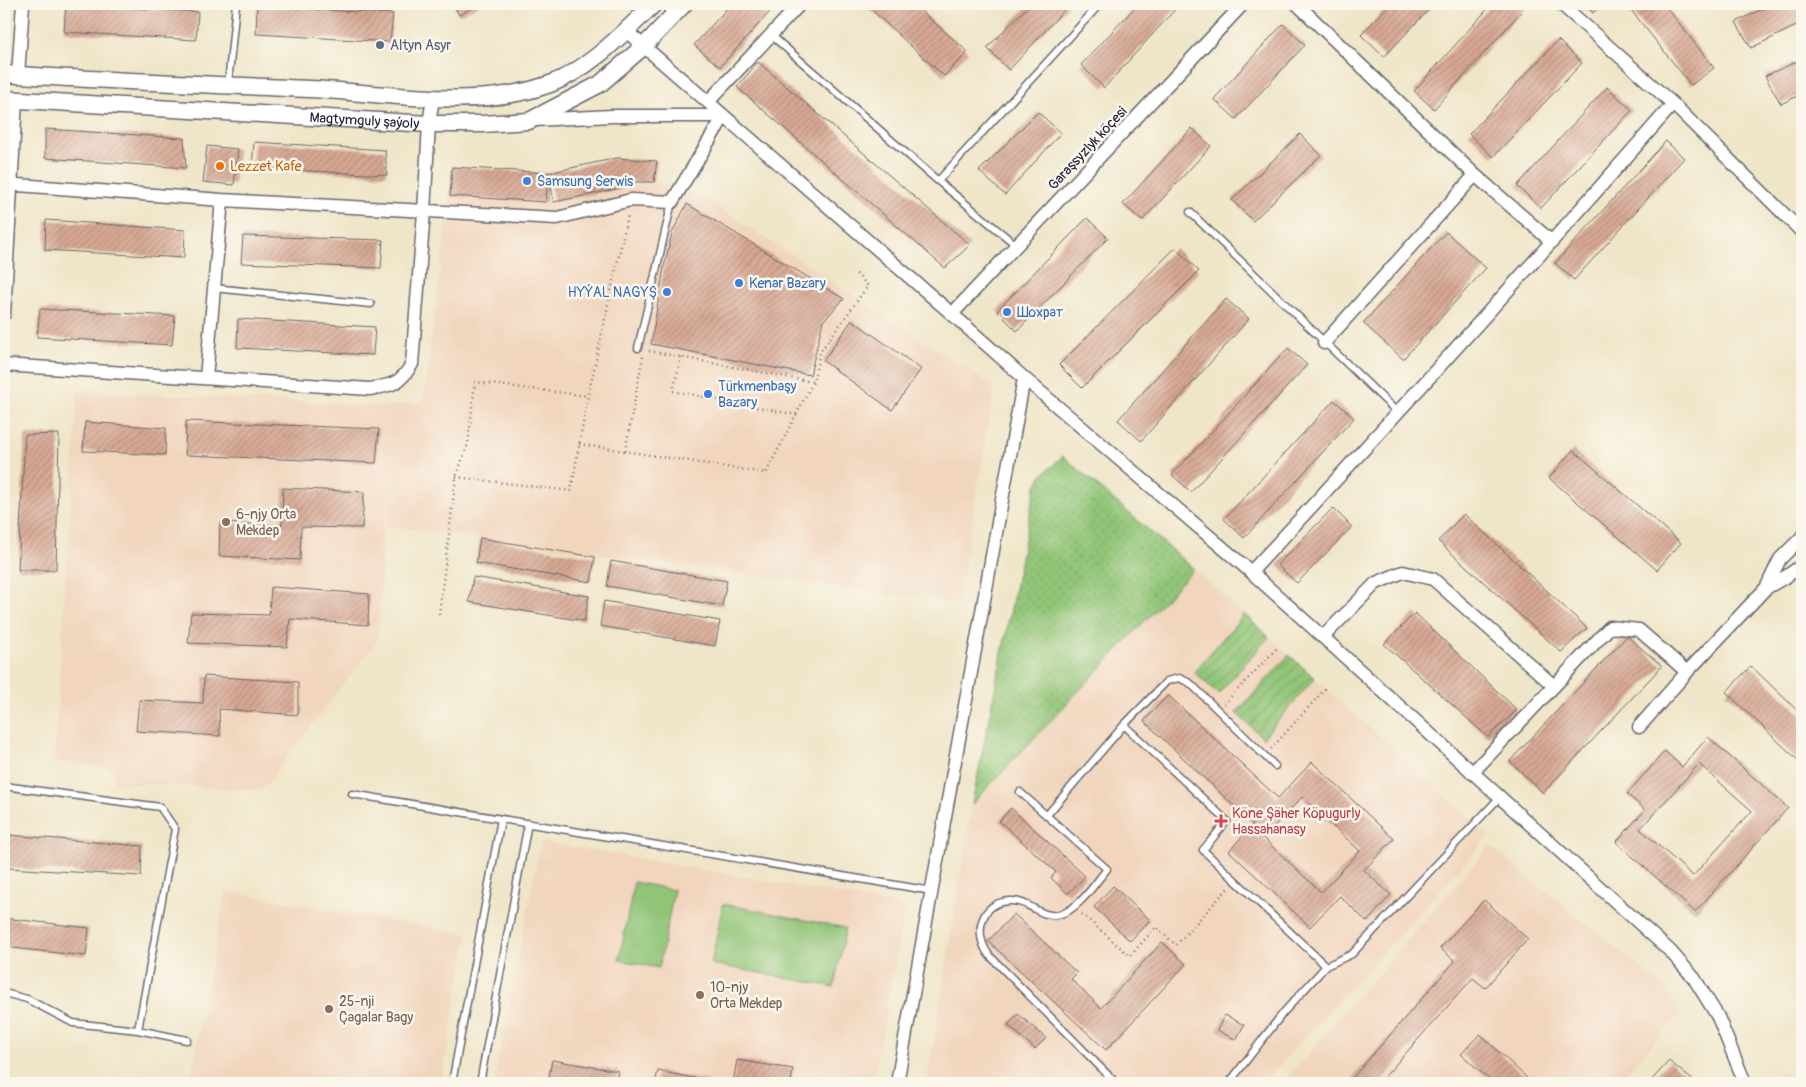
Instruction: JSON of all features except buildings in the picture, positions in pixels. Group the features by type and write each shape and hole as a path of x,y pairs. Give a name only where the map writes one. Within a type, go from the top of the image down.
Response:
{"street":[{"path":"11,74 23,4"},
{"name":"Magtymguly şaýoly","path":"11,74 348,91 432,98 501,97 550,84 587,64 654,4"},
{"name":"Magtymguly şaýoly","path":"10,100 429,124 483,124 529,120 600,84 644,46 684,4"},
{"path":"708,102 800,4"},
{"name":"Garaşsyzlyk köçesi","path":"952,314 1243,4"},
{"path":"1297,4 1475,175 1552,242"},
{"path":"1561,4 1673,104 1802,232"},
{"path":"625,30 1024,378 1250,572 1670,951 1694,978 1718,1018 1741,1081"},
{"path":"4,365 370,389 389,386 404,378 412,364 432,98"},
{"path":"4,314 10,100"},
{"path":"1250,572 1398,413 1673,104"},
{"path":"529,120 612,116 724,116"},
{"path":"8,185 222,200 558,218 631,200 672,202 724,116"},
{"path":"1324,342 1475,175"},
{"path":"206,378 222,200"},
{"path":"897,1083 1024,378"},
{"path":"1766,588 1780,559 1802,537"},
{"path":"1639,726 1766,588 1802,565"},
{"path":"1323,637 1376,583 1403,572 1432,579 1554,686"},
{"path":"1472,773 1610,627 1639,630 1687,672"}],"lane":[{"path":"228,85 236,4"},
{"path":"938,181 1100,4"},
{"path":"771,35 938,181 1016,245"},
{"path":"638,348 672,202"},
{"path":"1190,212 1398,413"},
{"path":"214,288 371,304"},
{"path":"1047,815 1124,725 1167,681 1180,678 1190,683 1275,766"},
{"path":"1124,725 1227,821 1203,850 1326,966"},
{"path":"4,786 160,807 175,829 138,1030"},
{"path":"1020,792 1107,868 1074,907 1053,916 1019,902 1010,901 993,906 986,913 982,921 980,939 983,948 989,955 1116,1083"},
{"path":"352,794 932,891"},
{"path":"1229,1083 1283,1013 1326,966 1352,954 1499,798"},
{"path":"452,1083 501,819"},
{"path":"480,1083 528,823"},
{"path":"4,993 27,999 73,1023 138,1030 188,1040"}],"path":[{"path":"456,477 571,492 588,396 631,200"},
{"path":"579,444 766,473 813,382 820,352 868,286 854,271"},
{"path":"625,451 645,350 813,382"},
{"path":"681,357 674,391 797,415"},
{"path":"438,614 456,477 468,444 475,382 588,396"},
{"path":"1218,710 1279,646"},
{"path":"1265,756 1326,688"},
{"path":"1074,907 1130,956 1156,927 1176,946 1235,880"}],"shaded area":[{"name":"Türkmenbaşy Bazary","path":"654,182 697,193 994,387 958,603 383,525 378,639 262,790 115,783 113,769 54,761 78,391 387,406 423,402 450,196 554,202"},
{"name":"Köne Şäher Köpugurly Hassahanasy","path":"1194,569 1489,836 1263,1083 927,1083 972,804"},
{"name":"10-njy Orta Mekdep","path":"541,841 905,906 873,1083 494,1083"},
{"path":"1490,846 1667,989 1680,1014 1617,1083 1296,1083 1289,1076"},
{"name":"25-nji Çagalar Bagy","path":"225,891 468,934 441,1083 190,1083"}],"green space":[{"path":"1063,456 1194,569 972,804 1035,488 1041,476"},
{"path":"1244,614 1269,637 1218,694 1194,672"},
{"path":"1289,655 1315,678 1263,738 1236,713"},
{"path":"634,882 674,890 659,968 619,960"},
{"path":"723,904 846,928 834,987 711,964"}],"place":[{"name":"Altyn Asyr","path":"380,45"},
{"name":"Lezzet Kafe","path":"220,166"},
{"name":"Samsung Serwis","path":"527,181"},
{"name":"Kenar Bazary","path":"739,283"},
{"name":"HYÝAL NAGYŞ","path":"667,292"},
{"name":"Шохрат","path":"1007,312"},
{"name":"Türkmenbaşy Bazary","path":"708,394"},
{"name":"6-njy Orta Mekdep","path":"226,522"},
{"name":"Köne Şäher Köpugurly Hassahanasy","path":"1221,821"},
{"name":"10-njy Orta Mekdep","path":"700,995"},
{"name":"25-nji Çagalar Bagy","path":"329,1009"}]}
